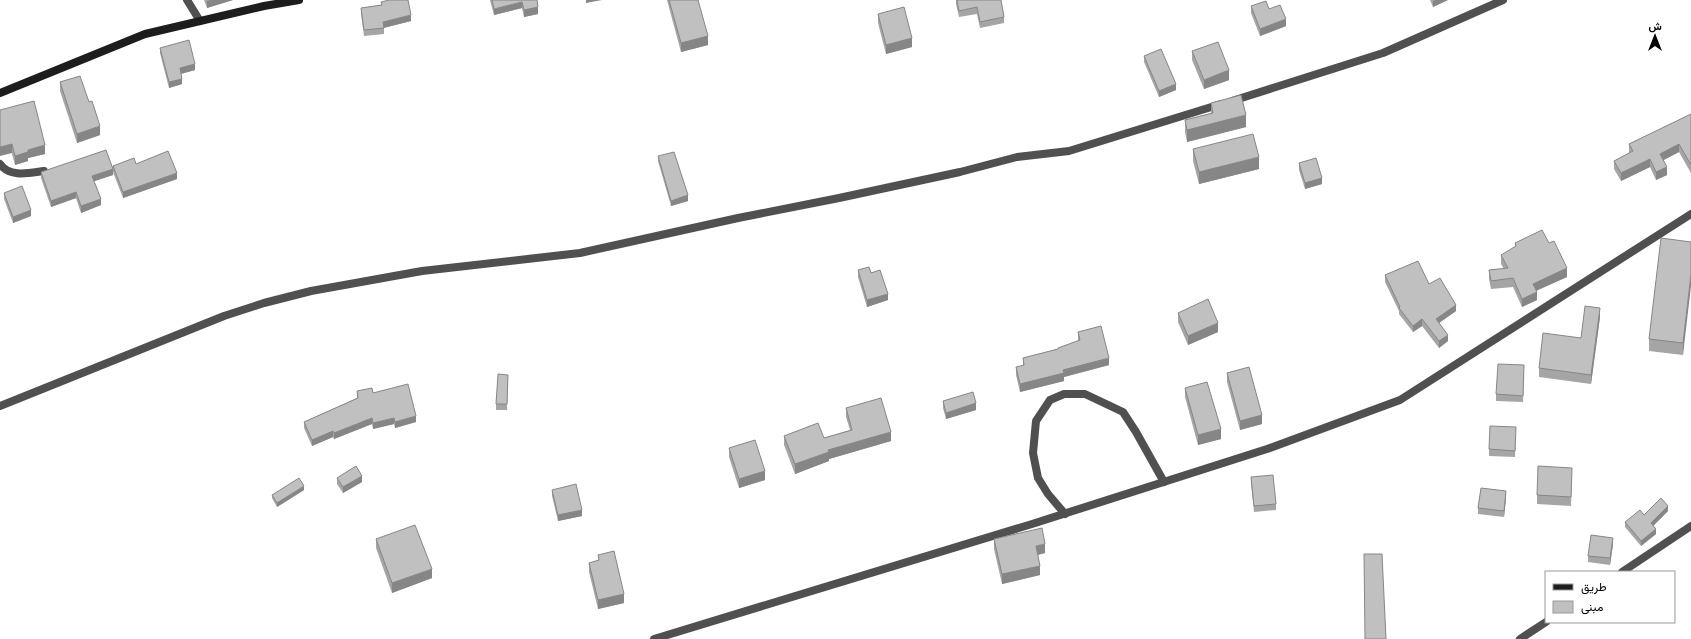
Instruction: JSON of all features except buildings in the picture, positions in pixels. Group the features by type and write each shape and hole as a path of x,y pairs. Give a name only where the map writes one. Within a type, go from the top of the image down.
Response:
{"street":[{"path":"187,0 200,21"},
{"path":"0,92 145,34 264,6 298,0"},
{"path":"0,406 224,316 311,290 422,271 580,253 738,218 960,172 1017,157 1068,151 1383,53 1503,0"},
{"path":"0,164 10,171 20,174 44,171"},
{"path":"654,639 1065,514 1267,449 1400,400 1691,214"},
{"path":"1065,514 1048,494 1038,478 1033,453 1036,421 1050,400 1064,394 1085,394 1123,412 1164,482"},
{"path":"1624,571 1691,526"},
{"path":"1520,639 1545,623"}]}
